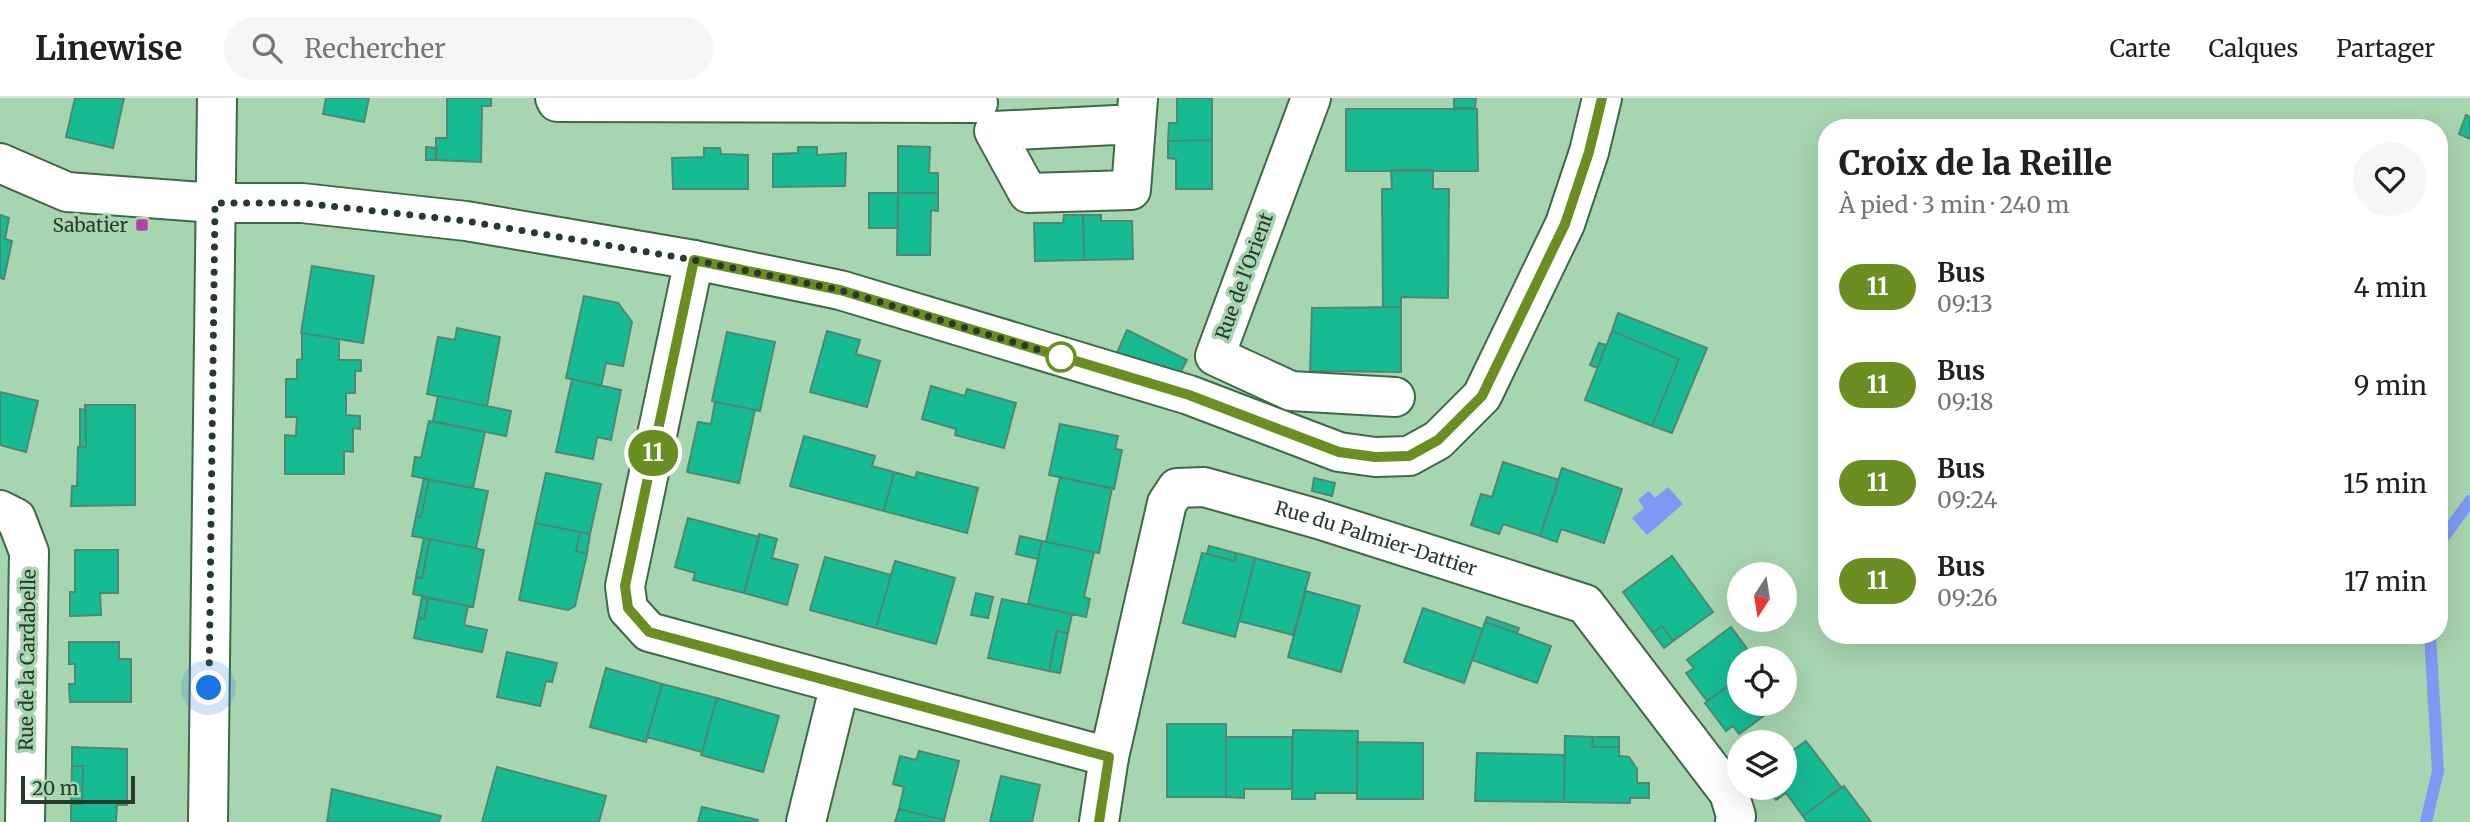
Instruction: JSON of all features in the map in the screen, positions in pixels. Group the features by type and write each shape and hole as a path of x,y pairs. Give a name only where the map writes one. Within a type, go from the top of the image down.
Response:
{"street":[{"path":"208,822 217,98"},
{"path":"555,98 557,102 982,111 1137,111 1131,190 1028,193 982,111"},
{"name":"Rue de l'Orient","path":"1311,98 1214,356 1291,391 1395,397"},
{"path":"0,163 67,192 215,203 302,203 466,221 694,260 840,290 1189,395 1339,452 1375,457 1409,456 1438,440 1482,396 1565,224 1589,152 1602,98"},
{"path":"694,260 625,586 628,608 649,632 1109,757 1102,820"},
{"name":"Rue du Palmier-Dattier","path":"1109,757 1167,503 1177,488 1204,487 1318,519 1585,604 1728,793 1736,816 1735,822"},
{"name":"Rue de la Cardabelle","path":"0,510 16,518 29,552 26,822"},
{"path":"806,822 840,684"}],"water":[{"path":"1668,487 1683,504 1647,535 1632,518 1644,508 1638,500 1649,491 1655,498"}],"building":[{"path":"75,98 124,98 113,148 66,137"},
{"path":"326,98 369,98 364,122 323,114"},
{"path":"447,98 491,98 491,106 482,106 481,162 436,160 436,138 447,138"},
{"path":"1177,98 1212,98 1212,140 1168,141 1169,123 1177,123"},
{"path":"1454,98 1476,98 1475,108 1454,108"},
{"path":"1346,109 1477,109 1478,171 1346,171"},
{"path":"2466,115 2470,117 2470,139 2459,134"},
{"path":"1212,140 1212,189 1176,189 1176,159 1168,158 1168,141"},
{"path":"898,146 930,147 929,173 938,173 938,193 898,193"},
{"path":"426,147 437,148 436,160 426,160"},
{"path":"798,147 817,147 817,155 846,153 845,186 773,187 773,154 798,153"},
{"path":"704,148 720,148 721,154 748,155 748,189 673,189 672,158 704,157"},
{"path":"1391,170 1433,170 1433,189 1449,189 1448,298 1401,297 1401,307 1383,307 1382,189 1392,189"},
{"path":"869,193 898,193 898,228 869,228"},
{"path":"898,193 938,193 938,211 931,210 930,255 897,255"},
{"path":"0,215 9,218 5,239 12,241 4,279 0,278"},
{"path":"1064,215 1083,215 1084,260 1035,261 1034,223 1063,223"},
{"path":"1083,215 1101,215 1101,221 1132,221 1133,259 1084,260"},
{"path":"312,266 374,276 363,343 301,333"},
{"path":"584,296 618,303 632,322 623,366 606,363 601,386 566,378"},
{"path":"1401,307 1401,372 1310,371 1312,308"},
{"path":"1618,313 1707,348 1672,433 1652,426 1679,359 1612,331"},
{"path":"457,328 500,337 487,406 427,394 438,337 455,340"},
{"path":"1127,330 1187,360 1177,379 1116,355"},
{"path":"827,331 860,340 856,354 880,361 867,407 810,392"},
{"path":"1612,331 1679,359 1652,426 1585,400"},
{"path":"727,332 775,342 760,411 712,401"},
{"path":"302,333 339,339 339,360 361,360 361,371 355,371 355,393 346,393 346,415 360,416 360,429 353,428 353,452 344,451 344,474 285,474 285,435 296,436 297,417 286,417 286,379 297,379 297,360 302,359"},
{"path":"1599,343 1606,345 1597,368 1590,365"},
{"path":"572,379 621,390 611,440 597,437 593,459 556,452"},
{"path":"931,386 965,396 967,389 1016,403 1004,448 955,435 956,429 922,419"},
{"path":"0,392 38,401 26,452 0,445"},
{"path":"438,396 511,411 506,436 433,421"},
{"path":"715,402 755,410 739,483 687,472 698,422 711,424"},
{"path":"85,405 135,405 135,505 71,506 72,486 77,486 78,447 86,447"},
{"path":"80,409 86,410 86,447 80,447"},
{"path":"429,421 485,432 473,488 412,476 415,457 421,458"},
{"path":"1060,424 1118,436 1115,449 1122,450 1114,489 1049,475"},
{"path":"804,436 875,456 872,466 894,472 884,511 790,486"},
{"path":"1503,462 1559,480 1540,536 1503,524 1499,534 1471,525 1481,494 1492,497"},
{"path":"1562,468 1622,489 1604,543 1561,529 1557,542 1540,536"},
{"path":"894,472 915,478 917,472 978,488 967,533 884,511"},
{"path":"546,473 601,484 590,534 535,523"},
{"path":"1060,477 1112,488 1099,553 1046,542"},
{"path":"424,478 429,480 421,517 416,516"},
{"path":"1314,478 1335,483 1332,496 1312,491"},
{"path":"429,480 488,491 476,548 412,536 416,516 421,517"},
{"path":"688,518 759,537 744,593 693,580 695,573 675,567"},
{"path":"535,523 580,532 576,551 587,554 575,606 568,610 519,600"},
{"path":"580,532 590,534 587,554 576,551"},
{"path":"759,534 777,539 772,558 798,565 787,605 744,593"},
{"path":"1020,536 1042,541 1038,559 1016,554"},
{"path":"424,538 430,539 422,578 416,577"},
{"path":"430,539 484,550 473,607 413,594 416,577 422,578"},
{"path":"1042,541 1094,552 1084,597 1090,599 1086,617 1028,604"},
{"path":"1209,546 1236,553 1235,561 1207,554"},
{"path":"75,550 118,550 118,593 100,593 101,615 70,616 70,592 75,592"},
{"path":"1202,553 1235,561 1236,553 1255,558 1235,637 1183,623"},
{"path":"1672,556 1713,612 1673,641 1662,626 1653,633 1623,592"},
{"path":"825,557 891,575 876,628 810,610"},
{"path":"1255,558 1310,573 1293,635 1239,621"},
{"path":"895,561 955,578 936,644 876,628"},
{"path":"1306,591 1360,606 1341,672 1288,657"},
{"path":"976,593 993,597 988,618 971,615"},
{"path":"422,597 428,598 424,619 418,618"},
{"path":"428,598 468,606 464,625 487,630 482,652 414,638 418,618 424,619"},
{"path":"1002,599 1072,614 1068,633 1057,631 1049,671 988,658"},
{"path":"1423,608 1483,629 1464,683 1404,662"},
{"path":"1487,617 1519,628 1517,633 1485,622"},
{"path":"1485,622 1551,646 1537,683 1472,660"},
{"path":"1662,626 1673,641 1664,648 1653,633"},
{"path":"1727,630 1735,632 1745,646 1727,646 1727,686 1707,701 1686,673 1694,668 1687,660"},
{"path":"1057,631 1068,633 1060,673 1049,671"},
{"path":"69,642 119,642 119,659 131,659 131,702 70,702 69,684 75,684 75,664 69,664"},
{"path":"507,652 557,663 552,682 546,681 540,706 497,697"},
{"path":"606,668 662,684 646,742 590,727"},
{"path":"662,684 717,698 702,752 647,737"},
{"path":"1727,687 1727,716 1764,716 1744,730 1736,730 1733,726 1726,731 1705,703"},
{"path":"717,698 779,716 763,772 701,755"},
{"path":"1167,724 1226,724 1226,797 1167,797"},
{"path":"1293,730 1358,731 1357,793 1315,793 1315,799 1292,799"},
{"path":"1565,736 1593,737 1592,747 1619,747 1619,756 1629,757 1637,769 1637,783 1649,783 1649,798 1630,798 1630,803 1564,802"},
{"path":"1226,737 1292,737 1292,789 1244,789 1244,798 1226,797"},
{"path":"1593,737 1619,737 1619,747 1592,747"},
{"path":"1806,741 1841,787 1803,816 1791,800 1797,800 1797,747"},
{"path":"1357,742 1423,743 1423,799 1357,799"},
{"path":"72,747 127,749 127,805 117,805 116,822 71,822 71,804 82,804 83,766 72,766"},
{"path":"919,751 959,761 944,820 899,809 904,787 893,784 900,756 916,760"},
{"path":"1477,753 1565,755 1564,802 1475,801"},
{"path":"72,766 83,766 82,804 71,804"},
{"path":"497,767 606,796 599,822 482,822"},
{"path":"1001,776 1040,785 1032,822 990,822"},
{"path":"1844,786 1871,822 1807,822 1803,816"},
{"path":"332,789 441,816 439,822 327,822"},
{"path":"702,807 758,820 698,822"},
{"path":"899,809 944,820 944,822 895,822"}],"waterway":[{"path":"2448,531 2470,501"},
{"path":"2426,822 2438,771 2431,644"}],"bus line":[{"name":"11","path":"1099,822 1109,757 649,632 628,608 625,586 694,260 840,290 1189,395 1339,452 1375,457 1409,456 1438,440 1482,396 1498,367 1565,224 1589,152 1602,98"}],"place":[{"name":"Sabatier","path":"142,225"}],"route":[{"path":"209,688 215,203 302,203 466,221 694,260 840,290 1066,358 1061,357"}]}
